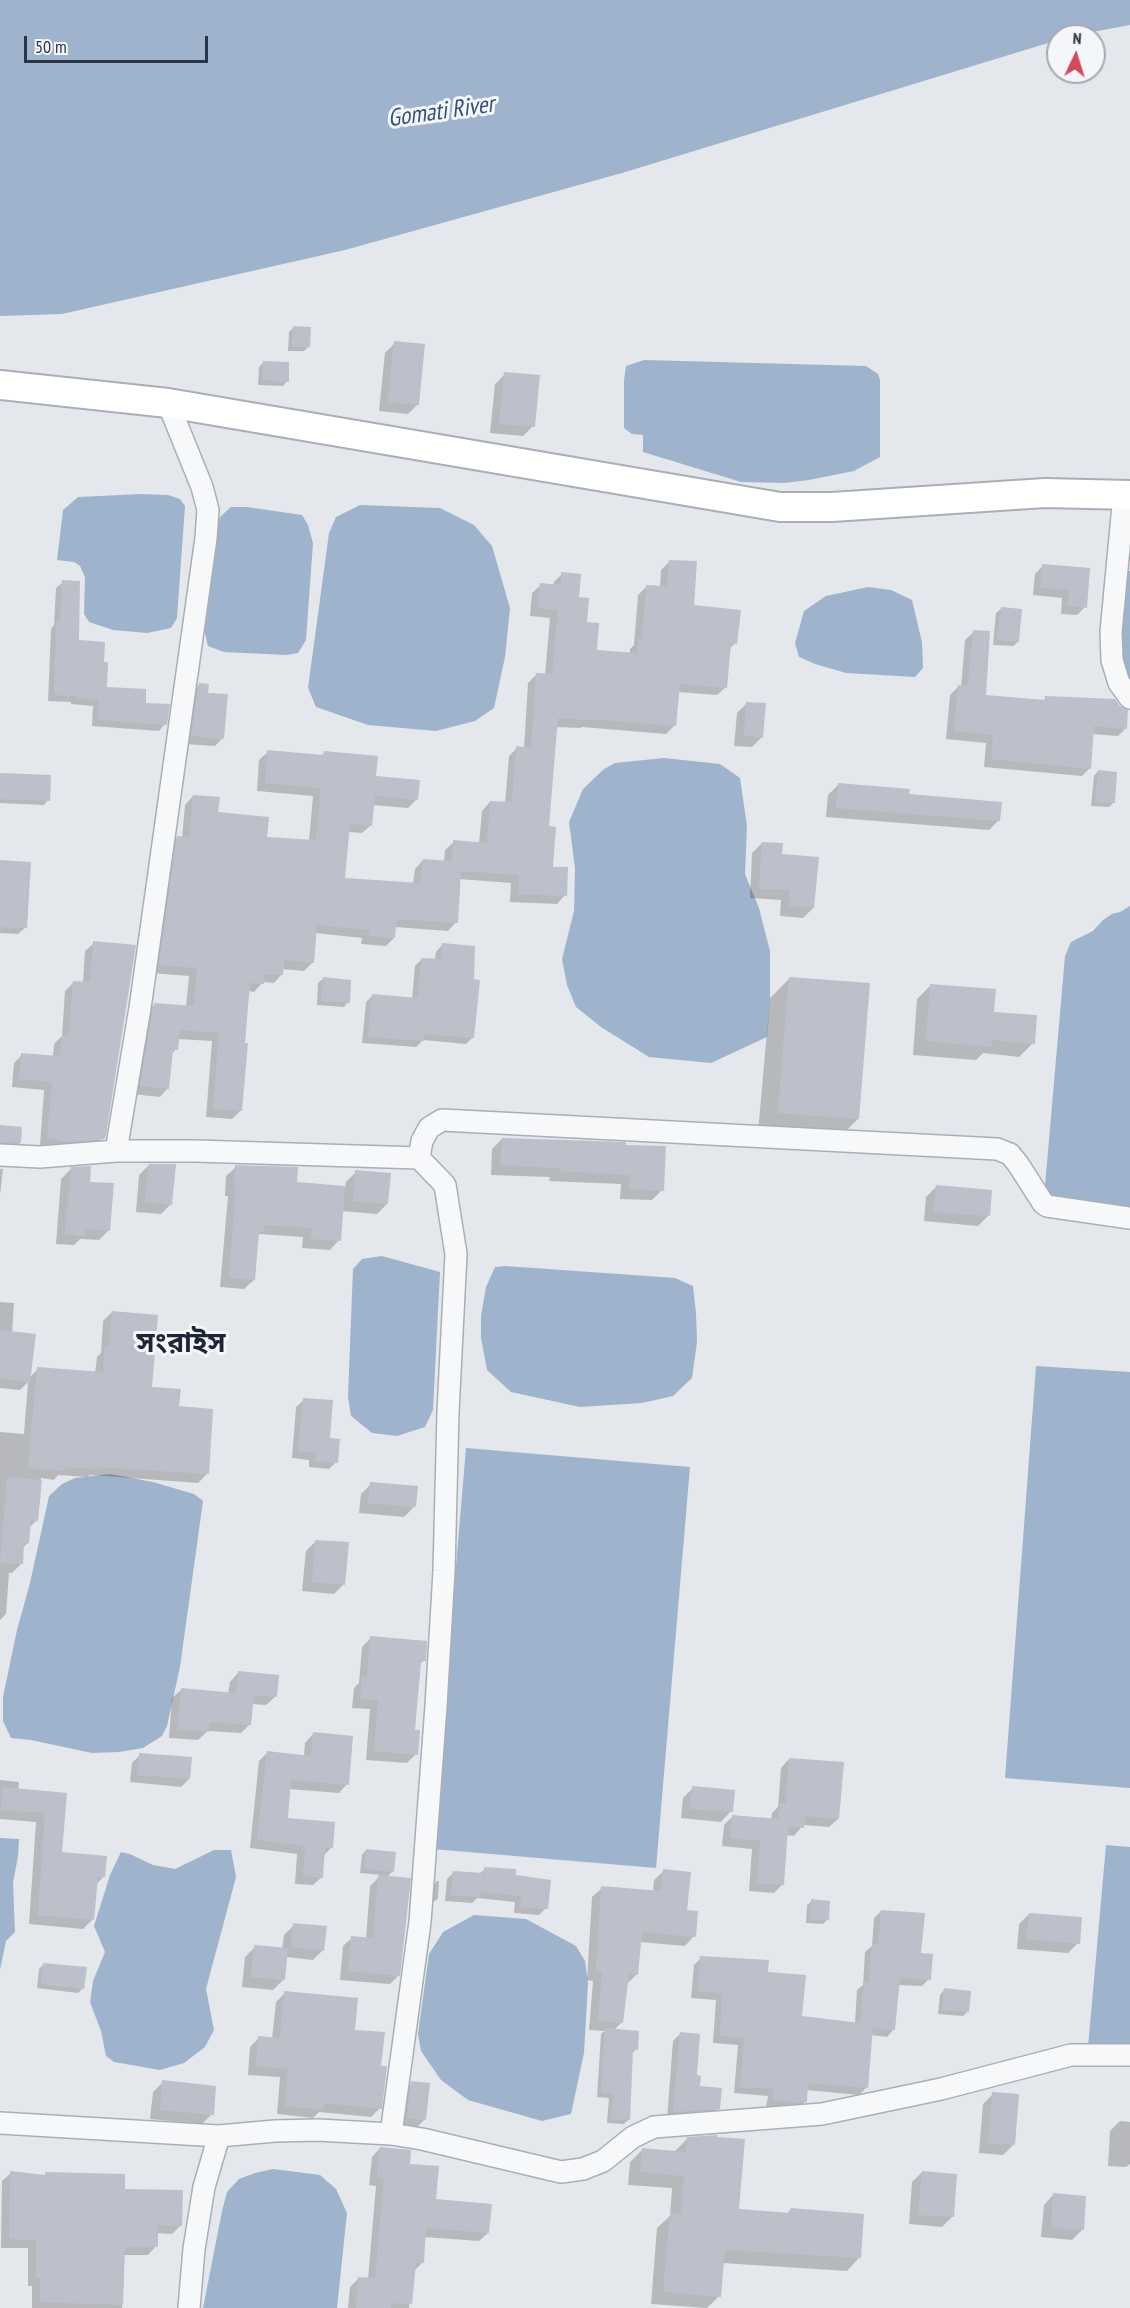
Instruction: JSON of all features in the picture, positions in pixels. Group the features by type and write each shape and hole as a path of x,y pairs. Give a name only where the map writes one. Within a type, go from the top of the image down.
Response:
{"street":[{"path":"0,385 168,403 780,507 832,507 1045,493 1127,495 1111,632 1115,672 1119,683 1130,698"},
{"path":"116,1151 140,1008 206,538 208,510 202,487 168,403"},
{"path":"419,1158 422,1141 429,1128 442,1120 997,1149 1010,1154 1047,1206 1130,1218"},
{"path":"0,1155 40,1157 116,1151 196,1151 419,1158 445,1185 456,1254 448,1412 444,1571 420,1922 392,2134"},
{"path":"0,2123 219,2136 318,2130 392,2134 561,2172 583,2169 603,2162 633,2137 654,2127 822,2114 942,2089 1071,2055 1130,2055"},
{"path":"189,2308 194,2249 204,2187 219,2136"}],"water":[{"name":"Gomati River","path":"0,0 1130,0 1130,25 1106,29 1106,24 1046,24 1046,44 622,173 345,250 62,314 0,316"},
{"path":"644,360 866,366 878,374 880,380 880,457 854,471 784,483 741,482 643,452 643,435 632,434 624,428 624,380 626,366"},
{"path":"168,495 180,499 185,506 177,618 171,628 147,633 113,630 89,622 84,614 85,577 80,566 74,562 57,560 63,510 78,497"},
{"path":"360,505 440,508 474,525 492,546 510,608 505,657 494,708 475,721 436,731 368,725 316,707 308,688 329,533 336,517"},
{"path":"231,507 302,515 308,525 313,543 306,640 298,653 287,655 224,652 208,646 204,629 216,525 221,516"},
{"path":"1122,571 1130,571 1130,684 1118,649"},
{"path":"868,587 891,590 912,600 922,642 923,668 915,677 846,673 799,657 795,643 804,611 826,596"},
{"path":"664,758 720,764 740,778 747,826 745,874 759,908 770,951 767,1037 711,1063 649,1057 601,1027 576,1007 567,985 562,959 574,911 575,868 569,822 583,789 604,769 615,763"},
{"path":"1130,906 1130,1213 1044,1197 1065,956 1071,942 1093,931 1112,914"},
{"path":"382,1256 440,1272 433,1410 425,1427 397,1436 372,1433 351,1416 348,1397 353,1269 362,1259"},
{"path":"495,1267 675,1278 693,1286 697,1342 692,1378 673,1396 642,1403 580,1407 511,1392 487,1370 481,1338 481,1316 486,1287"},
{"path":"1036,1366 1130,1372 1130,1788 1005,1778"},
{"path":"466,1448 690,1467 656,1868 432,1849"},
{"path":"110,1474 153,1482 194,1494 203,1501 180,1667 167,1726 162,1736 143,1748 119,1752 92,1753 11,1738 3,1721 3,1697 49,1496 62,1484 75,1478"},
{"path":"0,1838 19,1839 13,1883 15,1932 6,1941 0,1970"},
{"path":"1106,1845 1130,1847 1130,2051 1088,2047"},
{"path":"214,1850 231,1850 236,1877 206,1989 214,2030 205,2047 184,2063 160,2070 114,2062 106,2056 101,2031 90,2002 93,1981 105,1952 94,1926 110,1875 121,1852 153,1865 175,1869"},
{"path":"474,1915 526,1919 576,1946 585,1961 588,1983 584,2053 571,2114 542,2121 468,2100 441,2080 421,2051 418,2034 429,1954 443,1932"},
{"path":"273,2169 320,2175 336,2189 347,2213 337,2308 203,2308 227,2192 239,2179"}],"building":[{"path":"293,326 311,327 310,347 292,347"},
{"path":"394,341 425,344 419,405 388,402"},
{"path":"263,361 289,362 289,382 262,380"},
{"path":"504,372 540,375 535,427 499,424"},
{"path":"669,560 697,561 694,605 741,610 737,644 731,643 727,688 680,684 676,726 558,718 549,826 556,827 553,867 568,867 567,896 518,894 519,875 461,871 458,923 397,919 395,938 369,936 369,930 317,925 314,963 284,960 283,975 265,974 264,984 250,983 242,1111 213,1109 219,1033 180,1030 178,1050 173,1050 169,1089 140,1086 154,1003 194,1006 197,968 159,965 177,836 189,837 193,795 220,797 218,812 269,817 267,837 316,840 321,788 265,783 267,750 323,755 324,751 378,756 376,776 420,780 418,800 375,796 372,826 350,824 345,878 420,883 423,859 452,861 453,840 487,843 490,801 512,802 516,746 531,748 536,673 552,674 558,610 538,608 540,583 561,585 561,572 581,574 579,597 589,598 587,622 599,623 597,650 637,653 638,639 642,639 646,585 667,586"},
{"path":"1042,564 1090,568 1087,608 1068,606 1069,590 1040,588"},
{"path":"62,580 80,581 79,640 105,642 104,662 108,662 107,687 146,689 146,703 170,704 167,725 98,720 99,700 54,695 56,621 60,621"},
{"path":"1001,607 1022,609 1019,642 997,640"},
{"path":"973,630 990,631 986,695 1045,700 1045,696 1115,699 1120,706 1128,710 1127,729 1094,726 1091,769 991,759 993,735 954,731 958,685 968,686"},
{"path":"199,683 209,684 208,693 228,694 224,739 191,736"},
{"path":"746,702 766,703 763,738 744,736"},
{"path":"1098,770 1117,772 1115,803 1095,802"},
{"path":"0,773 51,775 50,801 0,799"},
{"path":"838,783 910,789 909,794 1002,802 1000,821 836,808"},
{"path":"762,842 783,843 782,854 819,857 814,908 789,906 790,890 759,889"},
{"path":"0,860 31,862 27,928 0,927"},
{"path":"93,941 136,945 106,1135 104,1139 73,1142 47,1138 52,1082 19,1079 21,1053 59,1056 62,1035 69,1035 73,981 90,982"},
{"path":"442,943 475,946 474,979 480,980 474,1038 424,1034 424,1041 368,1037 372,994 418,998 421,958 441,959"},
{"path":"323,977 351,980 350,1003 321,1001"},
{"path":"789,977 870,983 859,1119 778,1113"},
{"path":"930,984 996,989 994,1012 1037,1015 1035,1044 992,1040 991,1047 926,1041"},
{"path":"0,1125 22,1127 21,1143 0,1142"},
{"path":"502,1138 626,1142 626,1145 666,1146 664,1191 629,1189 630,1175 500,1165"},
{"path":"149,1164 176,1164 172,1205 145,1202"},
{"path":"235,1165 298,1167 297,1182 345,1186 341,1241 311,1239 312,1228 264,1225 264,1232 259,1231 255,1280 229,1278 236,1187 234,1187"},
{"path":"91,1166 90,1182 114,1183 110,1231 86,1229 85,1236 65,1234 71,1167"},
{"path":"355,1170 391,1173 388,1204 353,1201"},
{"path":"936,1185 992,1190 990,1216 933,1212"},
{"path":"112,1311 158,1315 152,1387 181,1389 179,1406 213,1409 209,1474 98,1467 98,1469 65,1467 65,1471 28,1468 37,1367 103,1372 105,1346 109,1346"},
{"path":"0,1330 36,1334 30,1382 0,1378"},
{"path":"303,1398 333,1400 330,1438 340,1439 338,1463 315,1461 316,1453 298,1451"},
{"path":"7,1477 42,1480 38,1521 31,1520 29,1543 24,1543 23,1564 0,1563"},
{"path":"370,1482 418,1486 416,1507 368,1503"},
{"path":"315,1540 349,1542 345,1585 312,1582"},
{"path":"370,1636 427,1641 426,1661 421,1661 415,1730 420,1730 418,1755 374,1751 378,1700 360,1699 362,1677 367,1677"},
{"path":"238,1671 279,1675 277,1697 254,1695 251,1725 209,1722 209,1732 178,1729 181,1688 236,1693"},
{"path":"313,1732 353,1736 349,1785 291,1780 288,1818 335,1822 333,1848 325,1847 323,1878 303,1876 305,1846 257,1840 267,1751 311,1756"},
{"path":"139,1753 192,1757 190,1779 137,1775"},
{"path":"789,1758 844,1762 839,1819 805,1816 804,1828 788,1827 784,1885 757,1883 760,1841 730,1838 732,1815 778,1819 780,1803 786,1804"},
{"path":"692,1786 735,1790 733,1812 690,1809"},
{"path":"3,1787 67,1793 62,1852 107,1856 105,1877 98,1877 94,1920 38,1915 45,1813 1,1810"},
{"path":"366,1849 396,1852 394,1872 364,1869"},
{"path":"484,1867 516,1869 516,1875 551,1880 548,1909 520,1907 521,1896 481,1892 480,1897 451,1895 453,1871 484,1873"},
{"path":"663,1869 691,1872 687,1910 698,1911 696,1937 642,1932 638,1975 629,1974 623,2023 598,2021 602,1972 596,1971 601,1886 661,1891"},
{"path":"378,1875 411,1878 400,1976 348,1971 351,1936 373,1938"},
{"path":"811,1899 830,1901 829,1920 810,1919"},
{"path":"881,1910 925,1913 921,1953 933,1954 931,1980 900,1978 895,2030 873,2028 868,2088 808,2083 807,2102 801,2103 773,2100 774,2089 740,2087 744,2038 720,2036 722,1993 698,1991 700,1956 769,1960 768,1972 806,1975 802,2016 860,2023 864,1982 869,1982 872,1944 878,1944"},
{"path":"1029,1913 1082,1917 1080,1944 1026,1939"},
{"path":"293,1923 327,1926 324,1951 291,1947"},
{"path":"254,1945 288,1948 285,1980 251,1977"},
{"path":"43,1963 87,1967 84,1989 41,1984"},
{"path":"944,1988 971,1991 969,2012 942,2010"},
{"path":"284,1991 358,1998 355,2030 385,2032 381,2066 387,2066 382,2109 324,2103 323,2110 285,2106 288,2069 256,2066 258,2036 280,2038"},
{"path":"605,2028 639,2031 638,2050 633,2049 630,2120 611,2119 613,2094 601,2093"},
{"path":"680,2032 700,2034 697,2075 701,2076 700,2086 722,2088 720,2109 673,2112"},
{"path":"162,2080 216,2086 214,2115 160,2110"},
{"path":"411,2081 430,2083 426,2120 407,2118"},
{"path":"992,2092 1019,2094 1015,2145 988,2143"},
{"path":"718,2135 717,2137 745,2139 739,2209 790,2213 791,2208 864,2214 861,2258 725,2250 721,2297 663,2292 670,2213 681,2214 684,2176 640,2172 642,2148 686,2152 687,2137"},
{"path":"380,2147 411,2150 410,2164 439,2166 436,2199 492,2204 489,2233 426,2228 424,2263 416,2263 412,2304 391,2303 391,2308 356,2308 358,2277 375,2278 384,2178 377,2177"},
{"path":"10,2171 45,2175 45,2172 125,2174 125,2189 183,2190 182,2226 158,2225 158,2247 125,2247 123,2305 40,2302 40,2278 36,2278 36,2240 9,2239"},
{"path":"922,2171 957,2174 954,2217 918,2215"},
{"path":"1053,2193 1086,2196 1084,2230 1051,2228"}],"district":[{"name":"সংরাইস","path":"181,1344"}]}
